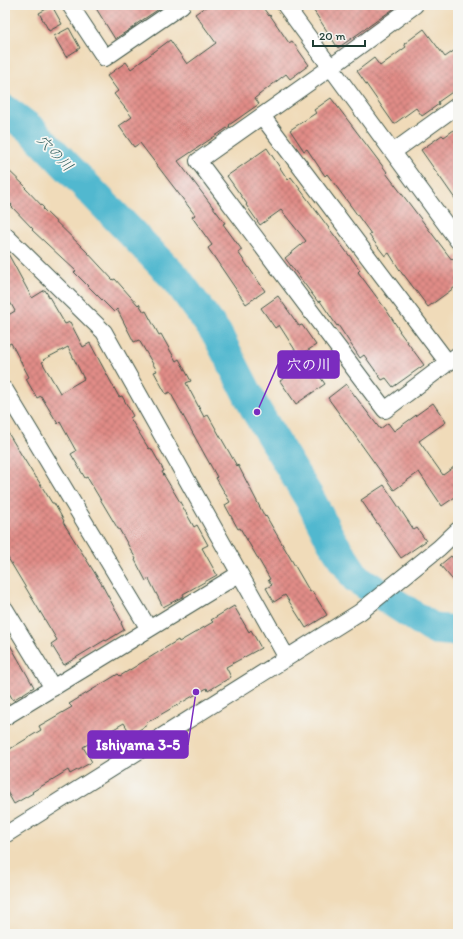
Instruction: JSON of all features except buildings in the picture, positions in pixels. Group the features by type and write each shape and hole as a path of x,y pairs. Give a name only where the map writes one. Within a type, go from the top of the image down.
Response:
{"street":[{"path":"70,5 105,58 177,7"},
{"path":"285,5 458,241"},
{"path":"262,116 453,359 385,410 198,161 331,67 415,5"},
{"path":"393,152 458,105"},
{"path":"7,240 104,332 287,658"},
{"path":"5,390 149,629"},
{"path":"5,835 360,612 439,548 458,530"},
{"path":"5,717 239,574"},
{"path":"5,609 53,688"}],"waterway":[{"name":"穴の川","path":"5,110 33,131 178,281 217,334 257,412 311,501 330,538 356,578 434,629 458,631"}],"place":[{"name":"穴の川","path":"257,412"},
{"name":"Ishiyama 3-5","path":"196,692"}]}
